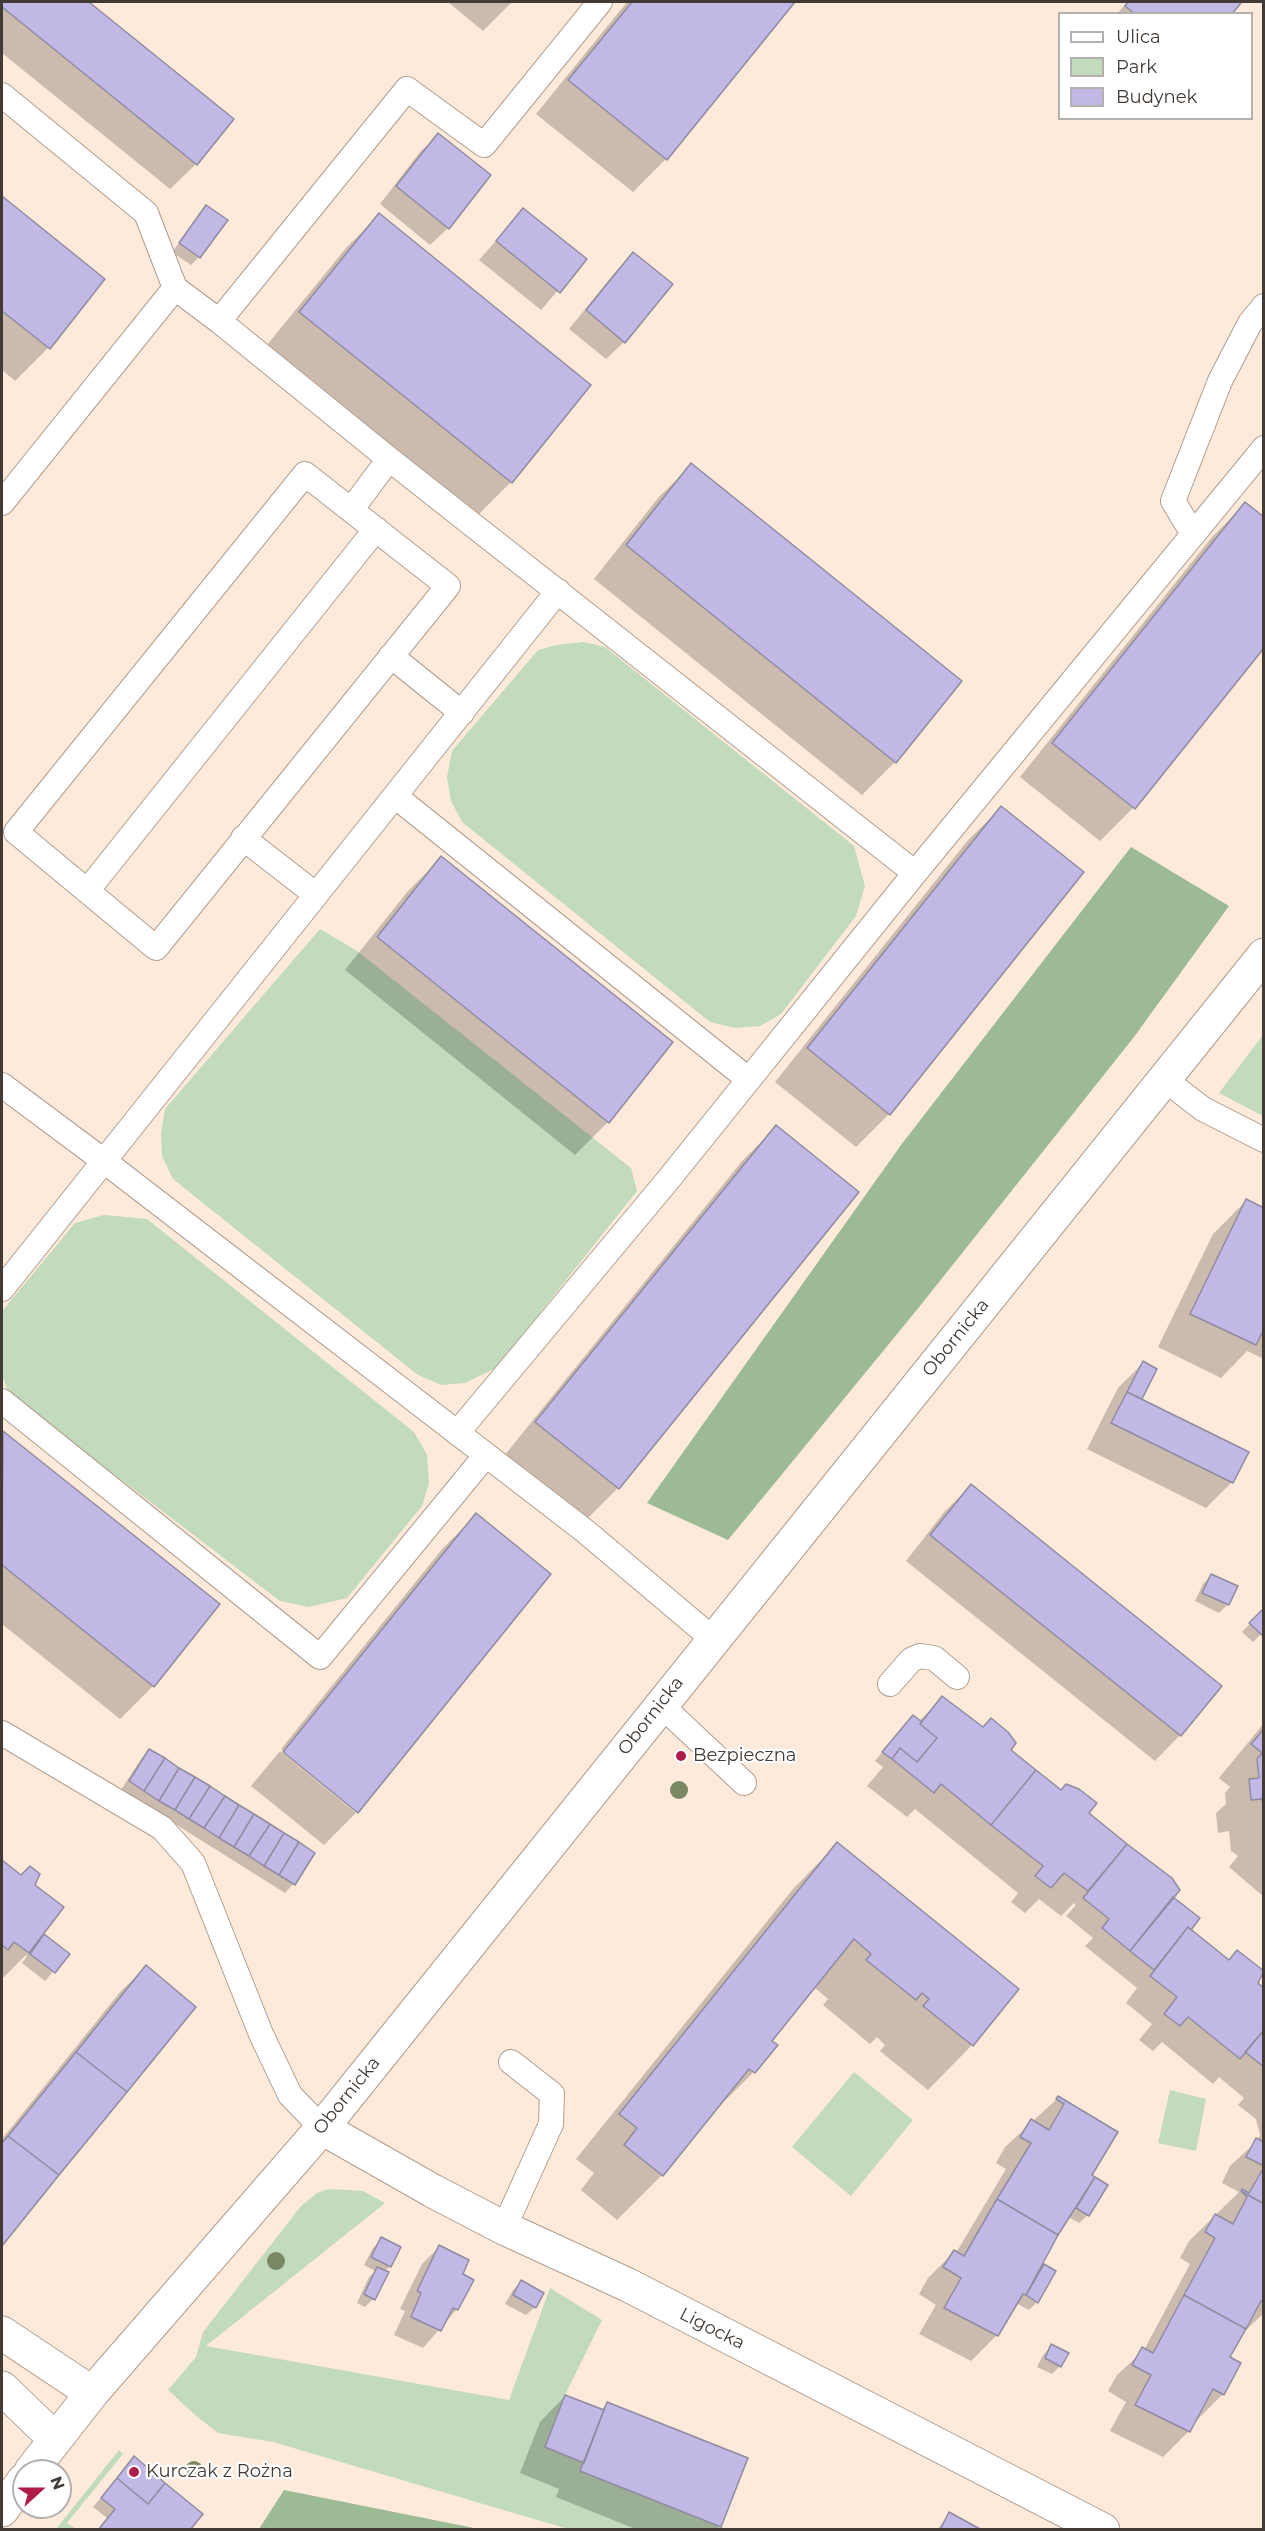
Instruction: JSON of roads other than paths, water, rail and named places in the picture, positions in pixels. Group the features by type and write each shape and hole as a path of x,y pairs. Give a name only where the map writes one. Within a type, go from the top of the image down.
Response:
{"main road":[{"name":"Obornicka","path":"40,2459 92,2393 322,2128 1263,955"},
{"name":"Ligocka","path":"322,2128 433,2192 504,2228 628,2285 1103,2529"},
{"path":"2,2333 92,2393"},
{"path":"2,2388 55,2439"},
{"path":"2,2510 12,2496"}],"lane":[{"path":"219,321 407,88 484,145 600,2"},
{"path":"2,95 146,213 175,288 915,873"},
{"path":"2,503 175,288"},
{"path":"1193,534 1173,501 1220,381 1250,323 1263,306"},
{"path":"457,1433 668,1180 915,873 1262,453"},
{"path":"351,510 389,459"},
{"path":"305,474 351,510 448,586 156,948 16,832 305,474"},
{"path":"87,891 376,529"},
{"path":"2,1289 558,591"},
{"path":"391,656 462,714"},
{"path":"395,796 748,1079"},
{"path":"243,838 315,894"},
{"path":"1164,1079 1203,1109 1263,1140"},
{"path":"2,1085 585,1531 713,1639"},
{"path":"2,1401 320,1657 486,1455"},
{"path":"890,1684 911,1660 920,1656 934,1658 957,1677"},
{"path":"660,1704 744,1783"},
{"path":"2,1733 162,1828 193,1863 270,2054 290,2095 322,2128"},
{"path":"504,2228 551,2124 552,2094 511,2062"}],"place":[{"name":"Bezpieczna","path":"681,1756"},
{"name":"Kurczak z Rożna","path":"134,2472"}]}
